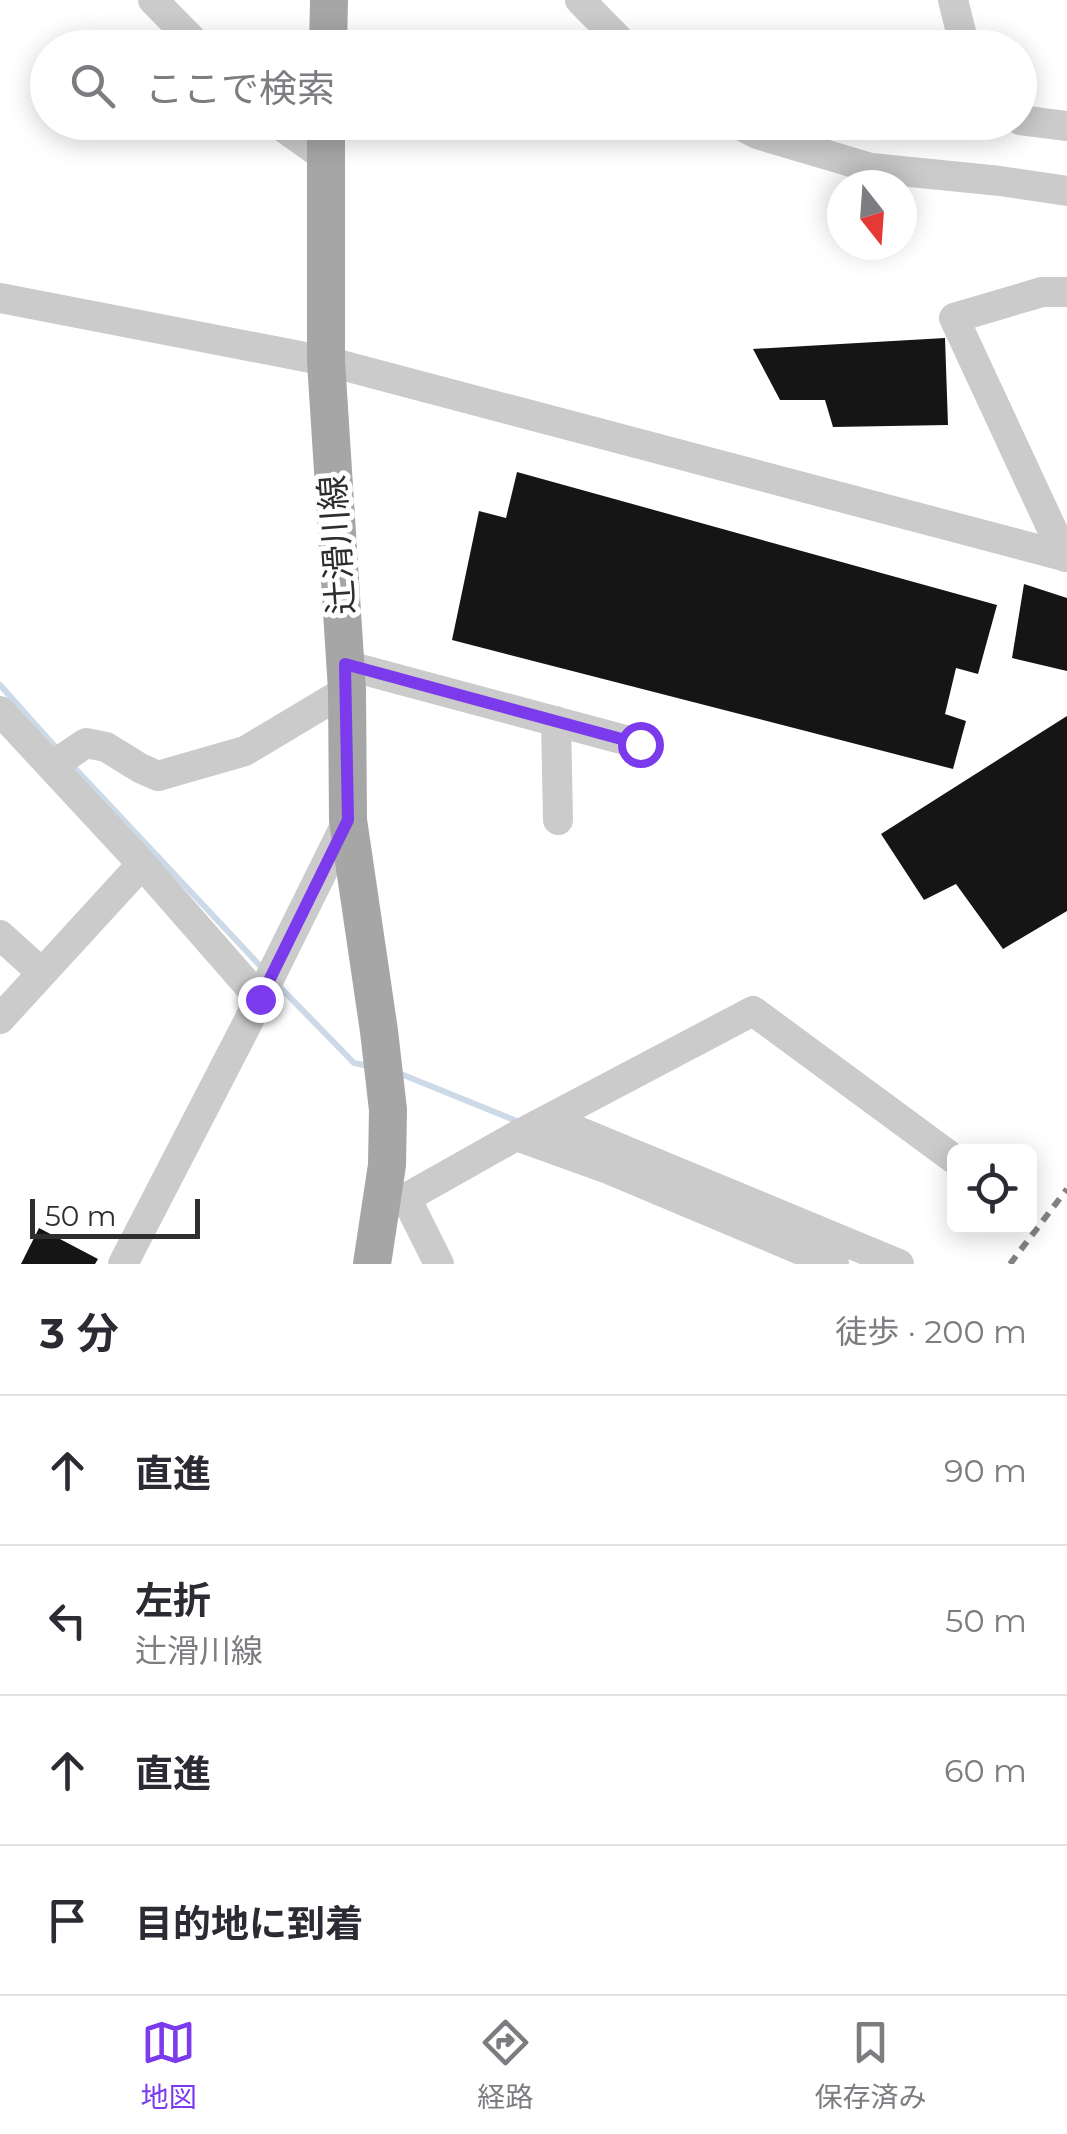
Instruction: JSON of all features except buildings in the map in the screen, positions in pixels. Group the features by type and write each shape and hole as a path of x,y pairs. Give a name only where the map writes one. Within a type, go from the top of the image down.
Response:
{"main road":[{"path":"328,30 329,0"},
{"name":"辻滑川線","path":"325,140 326,361 346,677 348,820 379,1030 393,1203 372,1264"}],"street":[{"path":"153,0 182,30"},
{"path":"580,0 609,30"},
{"path":"953,0 960,30"},
{"path":"1037,122 1067,126"},
{"path":"776,140 872,168 1000,180 1067,191"},
{"path":"1066,557 954,318 1042,292 1067,292"},
{"path":"0,298 326,361 1066,557"},
{"path":"52,766 86,742 106,747 158,776 245,751 346,677 556,721 640,744"},
{"path":"0,711 260,999"},
{"path":"556,721 558,820"},
{"path":"123,1264 348,820"},
{"path":"0,1019 142,864"},
{"path":"0,935 42,973"},
{"path":"439,1264 393,1203 753,1011 947,1154"},
{"path":"548,1119 900,1264"},
{"path":"516,1136 834,1264"}],"waterway":[{"path":"0,685 59,751"},
{"path":"71,764 264,970"},
{"path":"276,983 354,1063 369,1066"},
{"path":"396,1072 519,1122"}],"railway":[{"path":"1010,1264 1067,1189"}],"route":[{"path":"260,999 348,820 345,664 640,744"}]}
